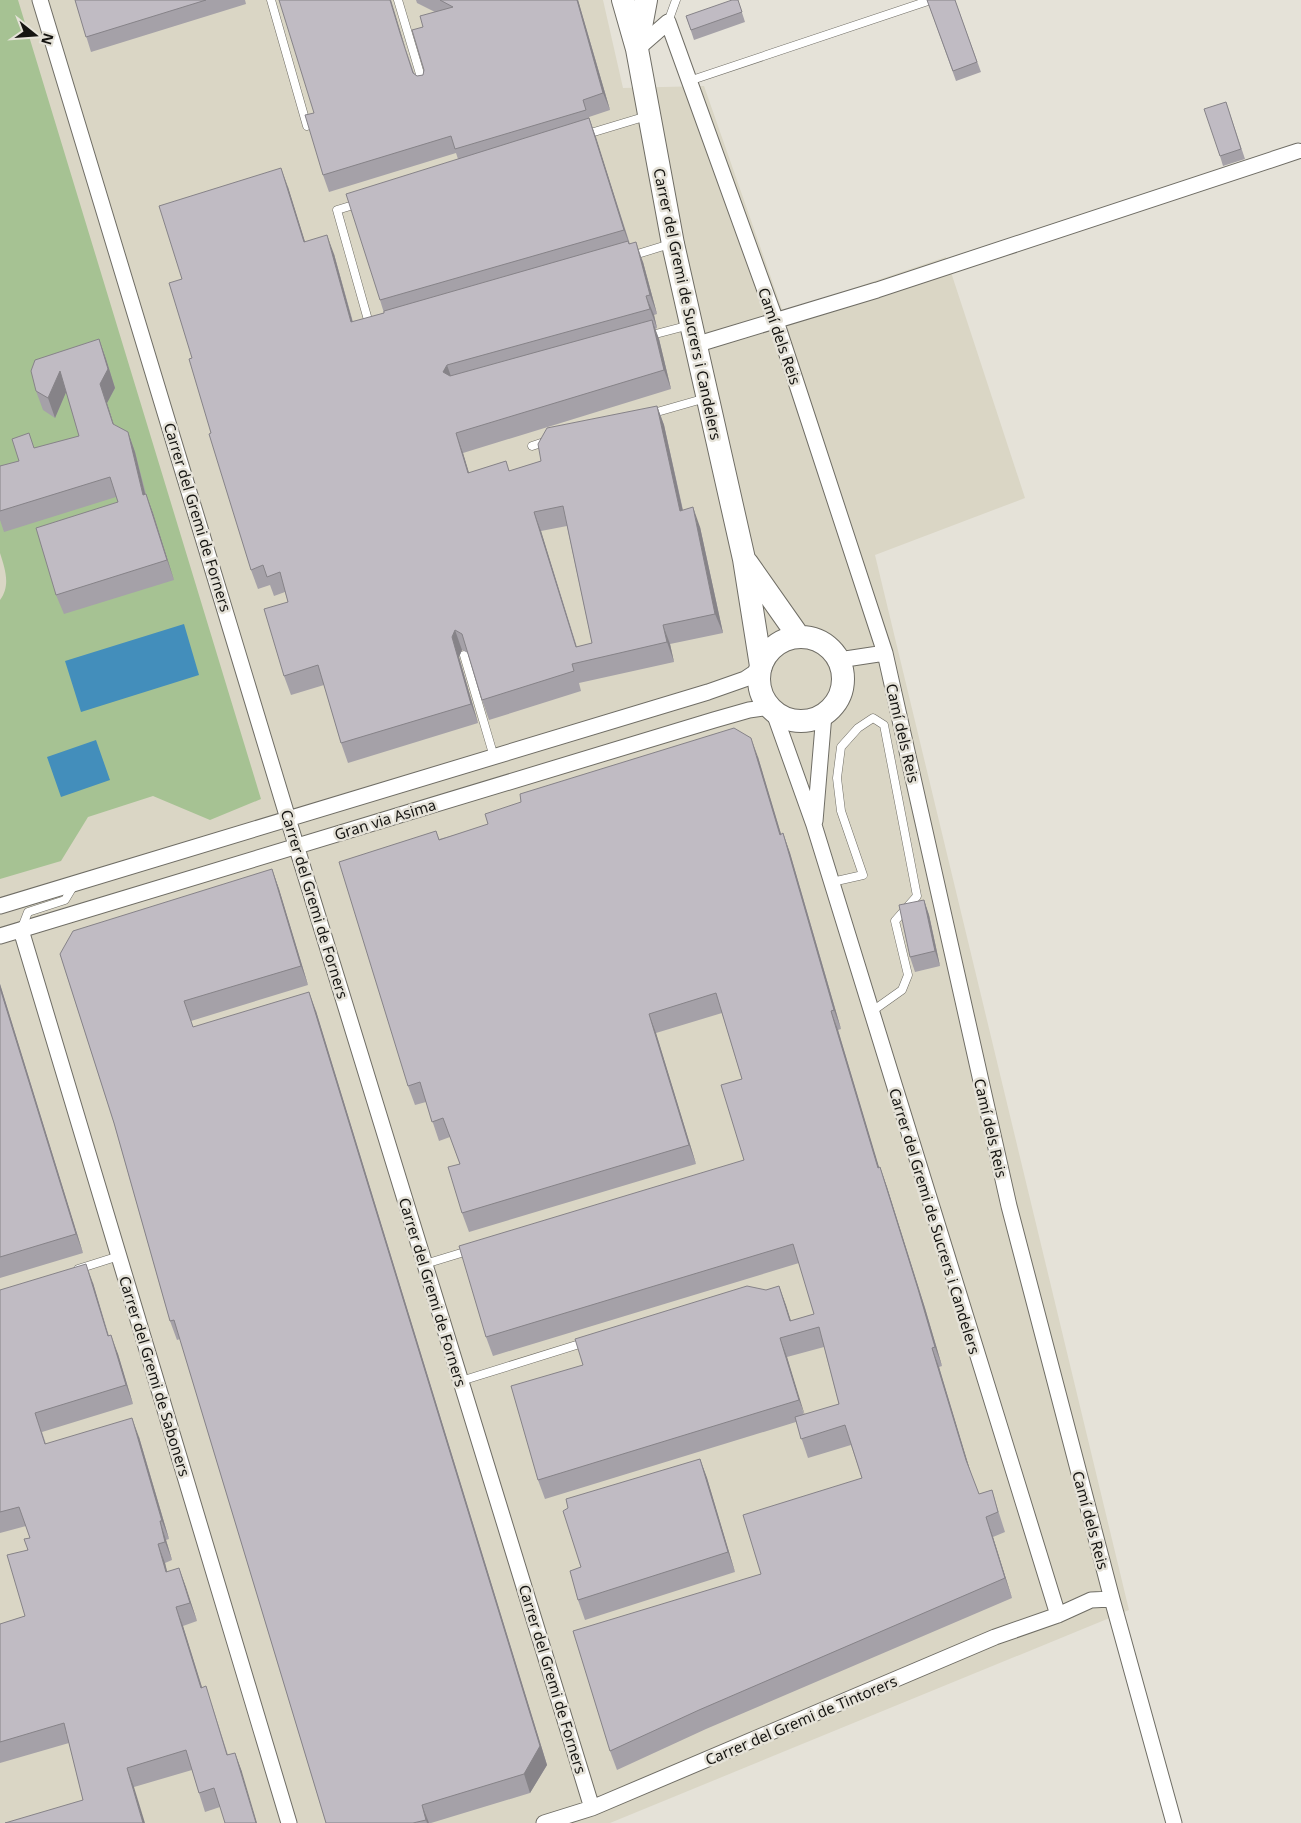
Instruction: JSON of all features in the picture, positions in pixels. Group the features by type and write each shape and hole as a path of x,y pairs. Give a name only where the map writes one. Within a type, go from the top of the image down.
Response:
{"street":[{"name":"Carrer del Gremi de Forners","path":"40,0 296,845 592,1808"},
{"name":"Carrer del Gremi de Sucrers i Candelers","path":"624,0 637,49 673,244 744,558 761,668"},
{"name":"Carrer del Gremi de Sucrers i Candelers","path":"637,49 646,0"},
{"path":"637,49 668,22"},
{"name":"Camí dels Reis","path":"668,22 776,321 885,653 1009,1206 1112,1599 1174,1823"},
{"path":"693,335 776,321 877,290 1298,151"},
{"path":"744,558 799,637"},
{"path":"799,637 811,638 822,642 839,660 843,684 833,706 824,714 811,720 798,721 784,717 772,709 761,690 761,668 767,655 776,646 787,640 799,637"},
{"path":"839,660 885,653"},
{"name":"Gran via Asima","path":"0,906 708,692 745,680 761,668"},
{"name":"Gran via Asima","path":"0,936 714,720 749,710 772,709"},
{"name":"Carrer del Gremi de Sucrers i Candelers","path":"772,709 814,825 832,882 1058,1615"},
{"name":"Carrer del Gremi de Sucrers i Candelers","path":"814,825 824,714"},
{"name":"Carrer del Gremi de Saboners","path":"21,930 290,1823"},
{"path":"1058,1615 1091,1600 1112,1599"},
{"name":"Carrer del Gremi de Tintorers","path":"544,1823 592,1808 995,1637 1058,1615"}],"lane":[{"path":"271,0 307,126"},
{"path":"398,0 425,88"},
{"path":"668,22 676,0"},
{"path":"689,81 931,0"},
{"path":"574,138 649,116"},
{"path":"365,201 337,210 371,330 380,327"},
{"path":"626,257 673,244"},
{"path":"644,338 693,335"},
{"path":"643,416 707,398"},
{"path":"532,446 560,438"},
{"path":"464,654 494,757"},
{"path":"832,882 862,874 841,810 837,778 841,747 858,728 873,718 884,725 917,896 895,921 908,975 902,990 871,1012"},
{"path":"21,930 28,912 65,900 75,883"},
{"path":"425,1264 482,1246"},
{"path":"74,1271 119,1256"},
{"path":"461,1381 592,1340"}],"shaded area":[{"path":"0,0 603,0 623,88 704,86 783,312 946,257 1025,498 875,555 1129,1610 610,1823 0,1823"}],"green space":[{"path":"0,0 18,0 261,799 210,820 153,796 88,817 61,861 0,879 0,600 6,583 0,553"}],"water":[{"path":"184,624 199,675 81,712 65,661"},
{"path":"96,740 110,780 61,797 47,757"}],"building":[{"path":"75,0 206,0 86,37"},
{"path":"279,0 390,0 413,73 417,76 423,75 424,70 412,30 423,27 420,16 453,7 440,0 577,0 603,93 583,100 586,110 455,149 451,136 323,175 305,115 314,113"},
{"path":"732,0 738,0 742,12 691,30 686,16"},
{"path":"927,0 955,0 977,62 953,71"},
{"path":"1226,102 1241,149 1220,156 1204,109"},
{"path":"589,118 624,230 380,300 346,194"},
{"path":"281,168 304,242 327,235 351,322 628,241 629,244 636,242 650,295 646,296 650,309 447,365 443,372 450,376 652,320 664,370 456,433 468,473 506,461 509,471 541,461 538,444 547,428 657,406 680,511 693,507 715,614 663,625 667,642 572,664 574,671 482,700 462,634 455,630 452,637 471,704 341,743 318,665 284,676 264,609 288,602 280,572 267,577 263,565 251,570 209,434 211,433 189,359 192,358 169,283 182,279 159,206","holes":["563,506 592,643 576,647 534,512"]},
{"path":"99,339 108,369 100,384 113,424 128,432 143,495 146,494 167,560 56,595 36,528 118,502 110,477 0,511 0,466 19,461 12,439 29,433 34,448 79,436 60,371 48,398 36,391 31,371 35,360"},
{"path":"734,728 751,738 780,835 783,833 834,1010 831,1011 878,1168 880,1167 918,1289 935,1347 932,1348 966,1460 979,1494 992,1490 998,1512 986,1517 1005,1578 699,1710 610,1751 573,1631 761,1574 743,1515 862,1478 845,1425 801,1439 795,1417 839,1404 819,1327 780,1338 799,1400 538,1480 511,1386 583,1365 575,1339 747,1286 766,1290 779,1286 790,1321 814,1314 793,1244 486,1337 459,1246 744,1160 721,1085 742,1079 716,993 649,1014 689,1145 462,1213 448,1167 460,1164 443,1118 432,1122 420,1082 408,1086 339,862 436,831 439,840 488,824 485,814 521,802 520,794"},
{"path":"272,869 301,966 184,1001 193,1027 309,992 540,1746 524,1774 422,1805 426,1820 413,1823 326,1823 174,1320 170,1321 114,1123 60,954 73,931"},
{"path":"924,900 935,951 910,957 899,905"},
{"path":"0,988 76,1234 0,1257"},
{"path":"86,1264 108,1336 111,1335 126,1385 35,1413 45,1444 132,1418 162,1521 160,1521 165,1542 158,1544 166,1572 179,1568 190,1603 176,1607 201,1688 206,1686 227,1755 235,1753 256,1823 225,1823 214,1788 199,1793 186,1750 127,1768 143,1823 5,1823 83,1800 64,1723 0,1742 0,1624 25,1616 7,1555 28,1550 24,1539 30,1538 19,1507 0,1512 0,1290"},
{"path":"700,1459 728,1552 578,1600 570,1571 581,1567 563,1511 568,1508 566,1499"}]}
